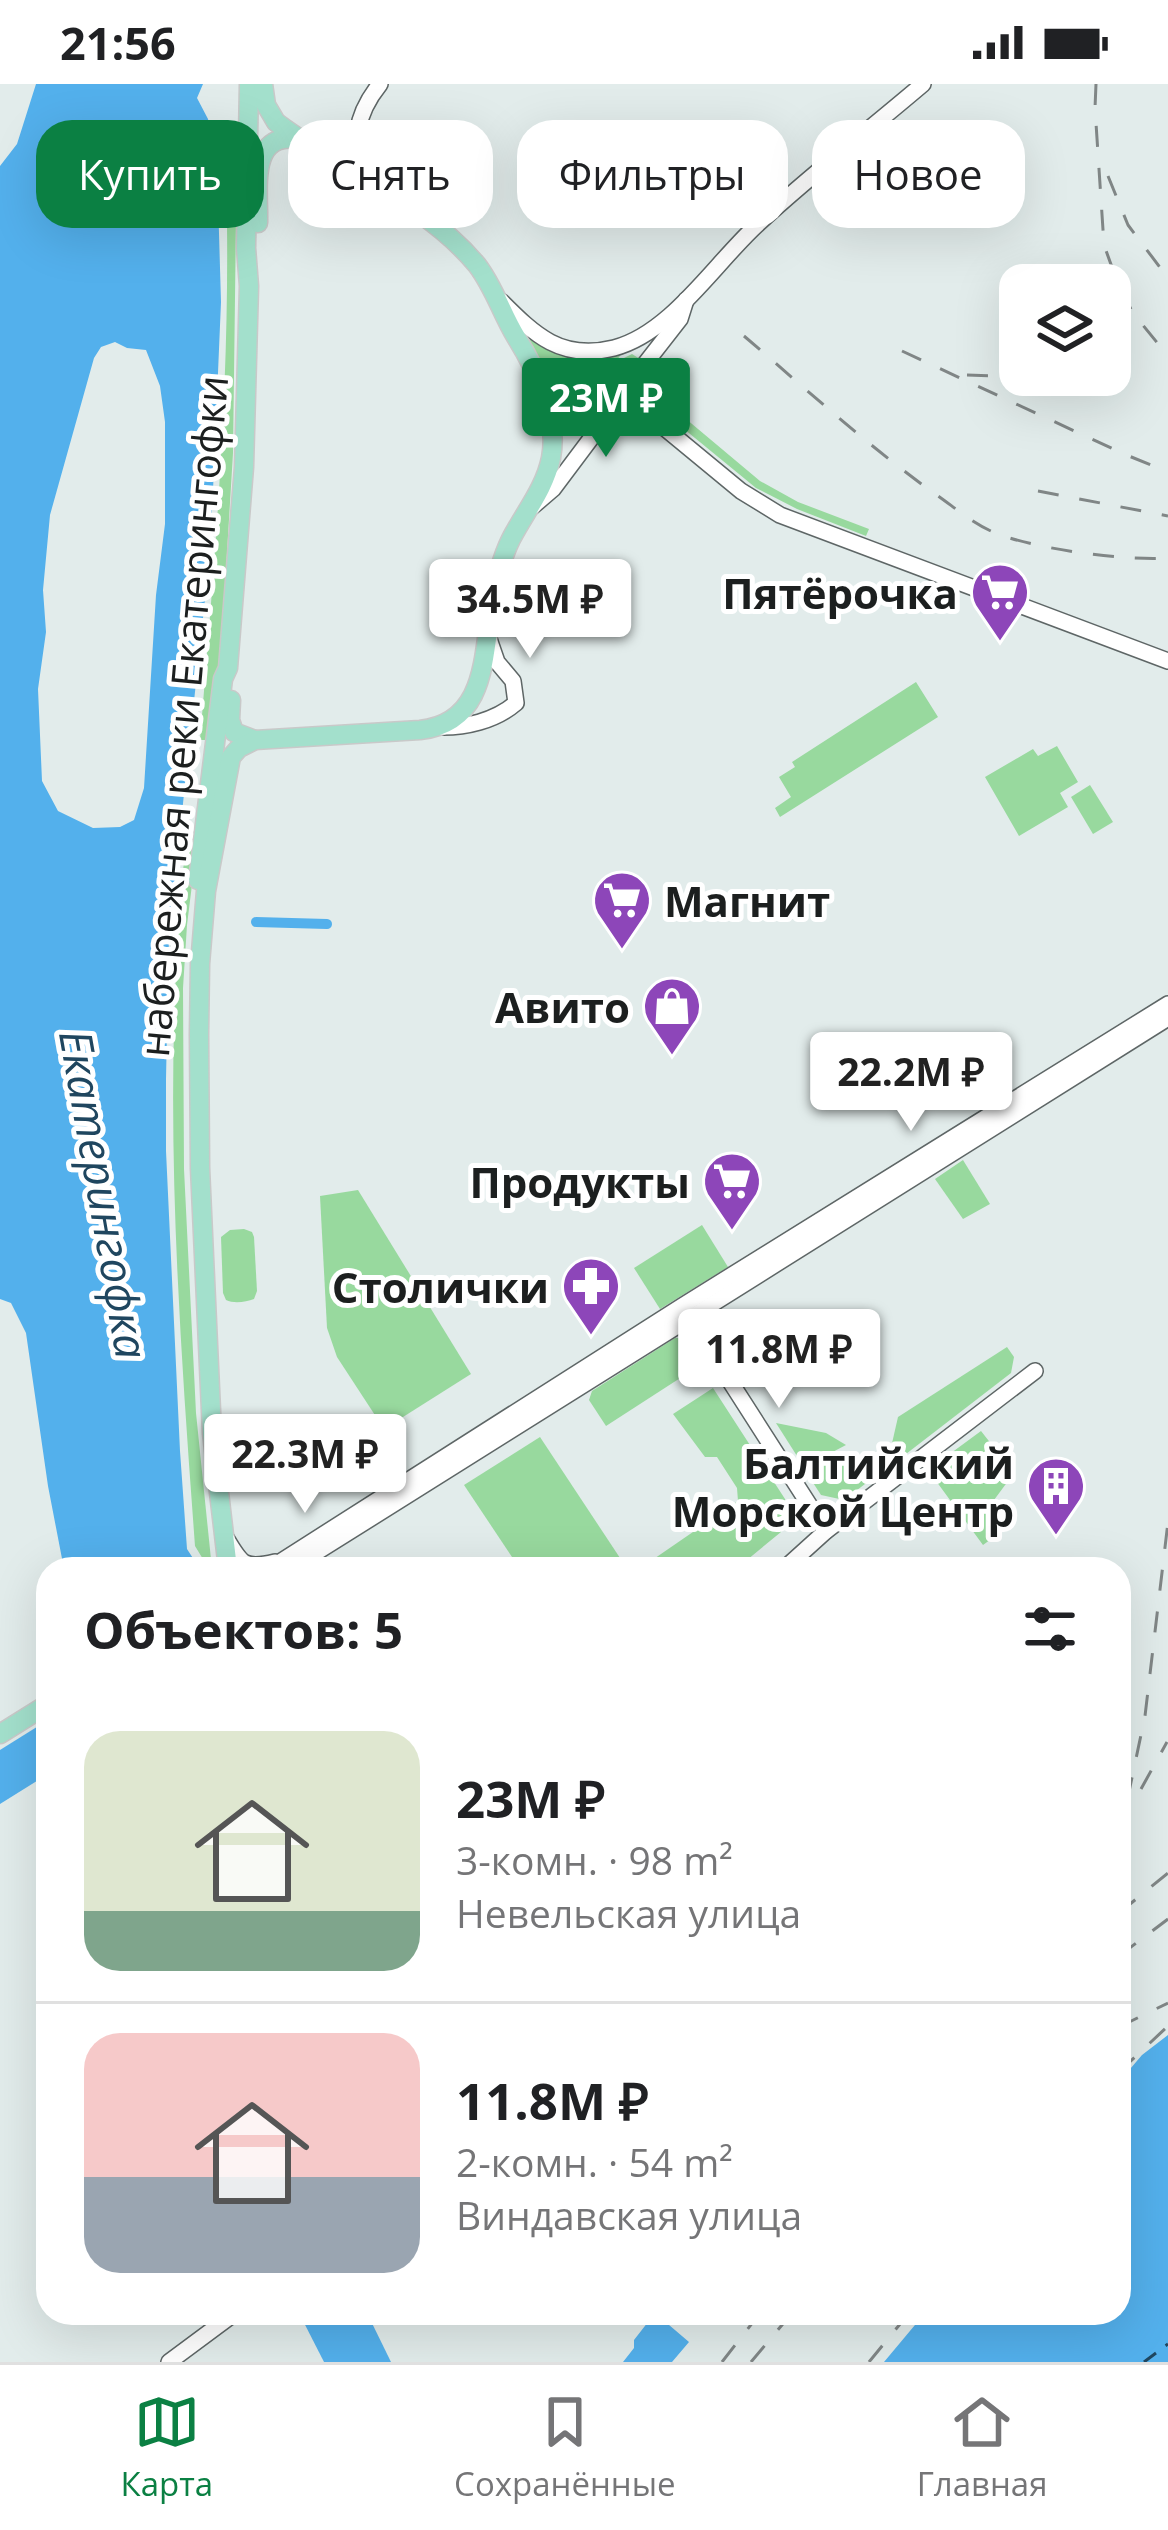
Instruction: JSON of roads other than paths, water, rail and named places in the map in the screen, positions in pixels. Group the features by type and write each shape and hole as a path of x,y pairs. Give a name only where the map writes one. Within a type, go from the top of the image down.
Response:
{"main road":[{"name":"набережная реки Екатерингофки","path":"217,1557 202,1435 188,1035 194,904 228,668 244,466 249,84"},
{"path":"263,84 272,117 288,129"},
{"path":"249,286 257,260 263,153 279,138 288,139"},
{"path":"228,668 233,680 231,725 237,734 255,740 439,727 454,719 474,694 482,674 502,561 553,452 537,376 480,269 439,228"},
{"name":"набережная реки Екатерингофки","path":"227,1557 212,1433 200,1168 203,916 230,763 235,752 255,740"},
{"path":"0,1722 36,1700"},
{"path":"0,1734 36,1712"}],"street":[{"path":"361,120 380,84"},
{"path":"495,295 520,322 548,342 570,349 610,349 641,337 686,300 762,219 923,84"},
{"path":"661,425 641,394 638,379 680,320 686,300"},
{"path":"530,509 553,489 604,421 626,412 638,414 661,425 741,491 780,515 1168,661"},
{"path":"439,727 459,728 516,703 513,681 497,662 488,634"},
{"path":"295,1557 1168,1004"},
{"path":"685,1312 1168,1018"},
{"path":"685,1312 826,1531"},
{"path":"797,1557 1035,1371"},
{"path":"224,1535 237,1557"},
{"path":"169,2362 219,2325"}],"water":[{"name":"Екатерингофка","path":"36,84 203,84 197,98 208,120 36,120 36,228 219,228 221,302 213,490 169,933 166,1079 180,1451 187,1549 192,1557 62,1557 26,1333 11,1303 0,1299 0,166 17,144","holes":["115,342 146,350 160,386 165,422 165,524 144,788 134,820 120,827 93,828 58,811 42,781 38,689 46,632 43,590 50,515 101,347"]},
{"path":"36,1728 36,1782 0,1804 0,1750"},
{"path":"1168,2035 1168,2362 884,2362 915,2325 1131,2325 1131,2068"},
{"path":"305,2325 373,2325 391,2362 324,2362"},
{"path":"646,2325 669,2325 689,2342 672,2362 623,2362"}],"waterway":[{"path":"256,922 327,924"}],"railway":[{"path":"1096,84 1104,245 1133,313 1168,356"},
{"path":"1108,176 1128,225 1168,278"},
{"path":"744,336 883,454 985,528 1079,553 1168,558"},
{"path":"902,351 1168,472"},
{"path":"967,375 999,375"},
{"path":"1038,491 1168,516"},
{"path":"1131,1782 1145,1716 1168,1522"},
{"path":"1141,1789 1167,1742"},
{"path":"1131,1903 1168,1873"},
{"path":"1131,1947 1168,1919"},
{"path":"1131,2021 1168,2003"},
{"path":"1131,2061 1168,2026"},
{"path":"722,2362 751,2325"},
{"path":"751,2362 782,2325"},
{"path":"869,2362 899,2325"}],"place":[{"name":"Пятёрочка","path":"1000,643"},
{"name":"Магнит","path":"622,951"},
{"name":"Авито","path":"672,1057"},
{"name":"Продукты","path":"732,1232"},
{"name":"Столички","path":"591,1337"},
{"name":"Балтийский Морской Центр","path":"1056,1537"}]}
